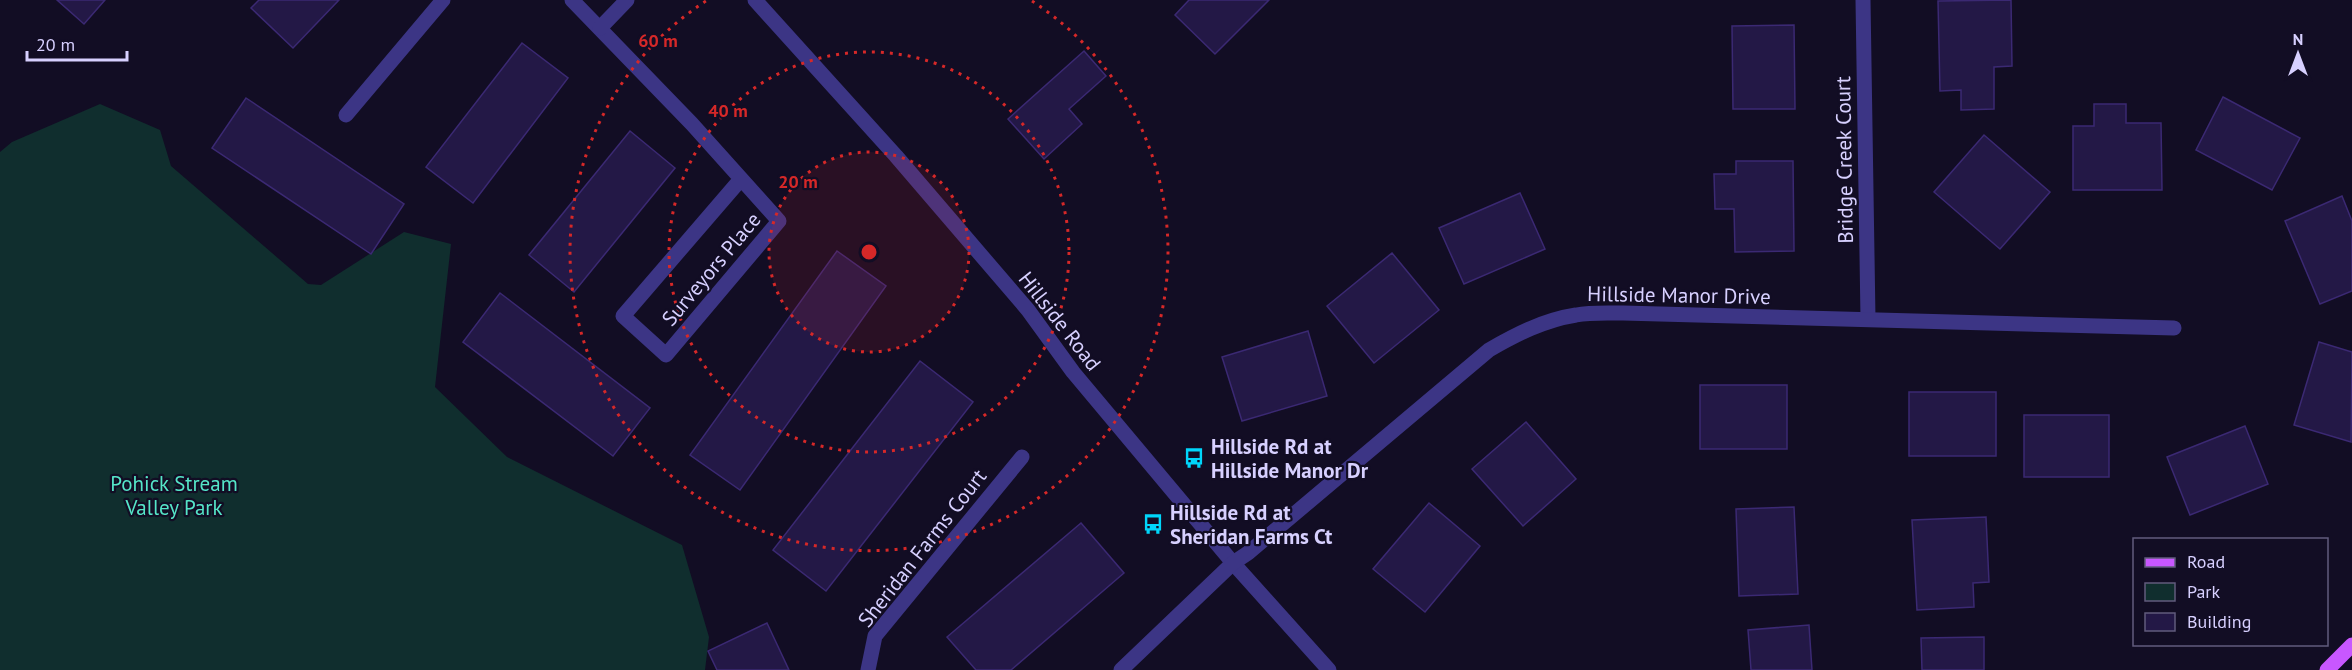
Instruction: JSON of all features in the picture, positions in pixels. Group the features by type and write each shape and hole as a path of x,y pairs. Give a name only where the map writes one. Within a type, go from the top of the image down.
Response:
{"main road":[{"path":"2327,670 2352,645"}],"street":[{"path":"345,115 443,0"},
{"name":"Surveyors Place","path":"572,0 692,124 741,178 779,221 666,355 623,316 741,178"},
{"path":"600,28 627,0"},
{"name":"Hillside Road","path":"755,0 896,156 1020,301 1073,372 1233,563 1329,670"},
{"name":"Bridge Creek Court","path":"1863,0 1868,319"},
{"name":"Hillside Manor Drive","path":"1233,563 1248,553 1489,350 1527,329 1578,314 1623,313 2174,328"},
{"name":"Sheridan Farms Court","path":"868,670 875,636 1022,457"},
{"path":"1121,670 1233,563"}],"green space":[{"name":"Pohick Stream Valley Park","path":"100,104 160,130 171,166 308,284 321,285 404,232 451,244 435,387 507,457 682,545 709,637 705,670 0,670 0,152 12,142"}],"building":[{"path":"57,0 105,0 84,24"},
{"path":"259,0 339,0 293,48 251,8"},
{"path":"1189,0 1269,0 1215,54 1175,15"},
{"path":"2011,0 2012,66 1994,67 1994,109 1961,110 1961,90 1940,91 1938,1"},
{"path":"1794,25 1795,109 1733,109 1732,26"},
{"path":"522,43 568,78 473,203 426,167"},
{"path":"1084,51 1106,76 1069,109 1082,124 1044,159 1008,119"},
{"path":"2223,97 2300,138 2272,190 2196,150"},
{"path":"246,98 404,204 371,254 212,148"},
{"path":"2094,104 2126,104 2126,123 2161,123 2162,190 2073,190 2073,126 2094,126"},
{"path":"630,131 675,168 574,292 529,255"},
{"path":"1984,135 2050,192 2000,249 1934,192"},
{"path":"1736,161 1793,161 1794,251 1735,252 1734,209 1715,209 1714,174 1736,174"},
{"path":"1520,193 1545,249 1464,284 1439,228"},
{"path":"2342,196 2352,221 2352,291 2320,304 2285,221"},
{"path":"837,251 886,286 740,490 690,455"},
{"path":"1392,253 1439,310 1374,363 1327,306"},
{"path":"500,293 650,408 613,456 463,342"},
{"path":"1308,331 1327,396 1242,421 1222,357"},
{"path":"2319,342 2352,352 2351,442 2294,425"},
{"path":"920,361 973,402 826,591 773,550"},
{"path":"1700,385 1787,385 1787,449 1700,449"},
{"path":"1909,392 1996,392 1996,456 1909,456"},
{"path":"2024,415 2109,415 2109,477 2024,477"},
{"path":"1526,422 1576,479 1523,526 1472,469"},
{"path":"2245,426 2268,484 2190,515 2167,457"},
{"path":"1429,503 1480,546 1425,612 1373,569"},
{"path":"1794,507 1798,594 1739,596 1736,509"},
{"path":"1986,517 1989,582 1973,583 1974,607 1917,610 1912,520"},
{"path":"1081,523 1124,573 1011,670 976,670 947,637"},
{"path":"767,623 789,670 717,670 708,651"},
{"path":"1809,625 1812,670 1751,670 1748,630"},
{"path":"1984,637 1984,670 1922,670 1921,638"}],"place":[{"name":"Hillside Rd at Hillside Manor Dr","path":"1194,458"},
{"name":"Hillside Rd at Sheridan Farms Ct","path":"1153,524"}]}
